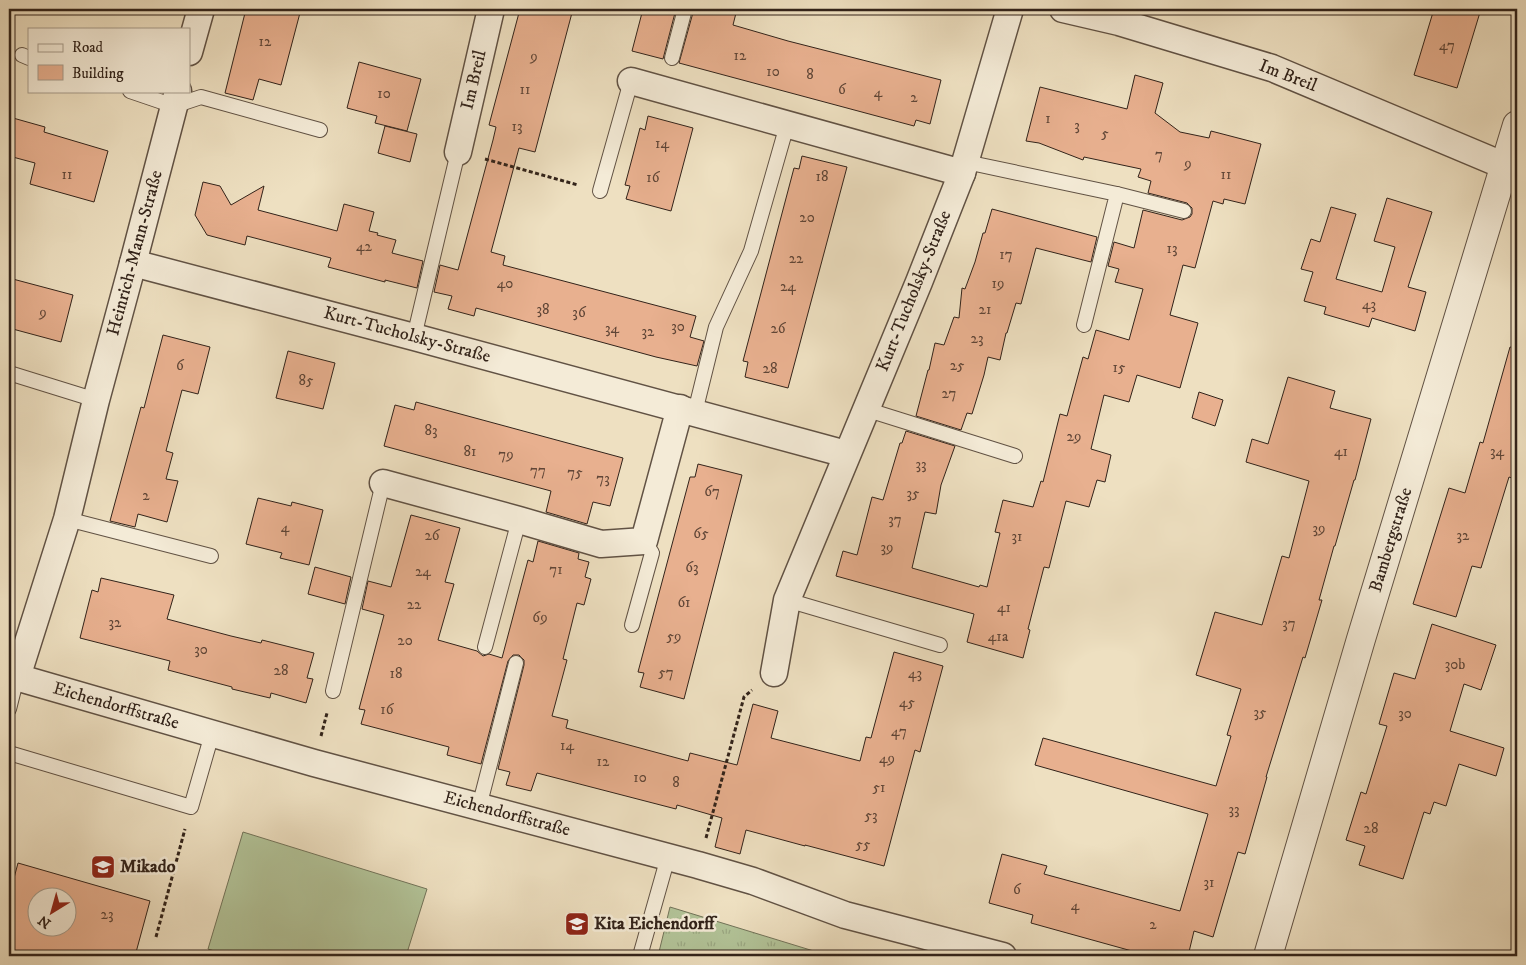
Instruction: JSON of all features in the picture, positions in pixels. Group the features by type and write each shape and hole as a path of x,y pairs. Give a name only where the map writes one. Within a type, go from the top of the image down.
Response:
{"street":[{"path":"190,48 201,9"},
{"name":"Im Breil","path":"458,152 491,9"},
{"name":"Kurt-Tucholsky-Straße","path":"774,673 787,600 919,282 964,167 1010,9"},
{"name":"Im Breil","path":"1063,9 1119,22 1272,68 1505,166"},
{"path":"631,81 787,125 964,167"},
{"name":"Heinrich-Mann-Straße","path":"13,676 67,519 96,400 134,263 176,98"},
{"name":"Bambergstraße","path":"1268,956 1517,125"},
{"name":"Kurt-Tucholsky-Straße","path":"134,263 414,336 846,454"},
{"path":"383,483 602,544 644,541 687,410"},
{"name":"Eichendorffstraße","path":"13,676 314,763 698,865 753,882 845,915 1003,956"}],"lane":[{"path":"672,58 685,9"},
{"path":"600,191 631,81"},
{"path":"137,92 176,98 201,97 320,130"},
{"path":"687,410 716,327 750,251 787,125"},
{"path":"414,336 458,152"},
{"path":"964,167 1117,194 1184,211"},
{"path":"1084,325 1117,194"},
{"path":"9,373 96,400"},
{"path":"865,409 1015,456"},
{"path":"333,691 383,483"},
{"path":"67,519 211,556"},
{"path":"485,647 519,520"},
{"path":"632,625 652,553 644,541"},
{"path":"787,600 940,645"},
{"path":"479,806 516,663"},
{"path":"9,709 13,676"},
{"path":"9,753 192,807 212,734"},
{"path":"640,956 668,857"}],"path":[{"path":"458,152 600,191"},
{"path":"698,865 744,697 774,673"},
{"path":"156,937 192,807"}],"green space":[{"path":"243,832 427,889 406,956 230,956 208,949"},
{"path":"670,907 830,956 658,956"}],"building":[{"path":"246,9 301,9 281,85 259,79 253,100 225,93"},
{"path":"520,9 573,9 535,152 519,148 491,252 505,256 503,265 696,316 690,337 704,341 697,366 656,357 476,308 474,316 448,309 452,296 434,292 440,265 458,270 493,140 496,127 489,125"},
{"path":"643,9 676,9 663,59 632,51"},
{"path":"694,9 737,9 733,25 941,80 930,124 916,120 914,126 679,63"},
{"path":"1434,9 1481,9 1457,88 1414,75"},
{"path":"359,62 421,79 407,131 375,123 377,116 347,108"},
{"path":"1135,75 1163,83 1155,113 1180,132 1209,138 1211,131 1261,144 1245,204 1224,199 1223,204 1213,201 1195,268 1183,265 1170,315 1198,323 1180,388 1137,375 1129,402 1104,395 1091,449 1111,455 1105,482 1097,480 1089,507 1066,501 1049,568 1044,567 1028,629 1030,630 1023,658 967,642 974,614 836,576 843,551 857,555 872,497 883,500 900,443 902,443 906,431 955,446 941,485 936,514 925,512 912,568 979,587 980,585 987,587 1000,533 995,532 1003,500 1033,507 1041,481 1043,482 1060,414 1067,416 1083,357 1088,359 1096,330 1129,340 1143,289 1115,282 1119,269 1108,266 1114,242 1134,248 1143,210 1182,220 1190,217 1192,214 1192,208 1187,203 1148,193 1151,181 1138,177 1141,169 1084,157 1083,160 1039,143 1026,141 1040,87 1127,109"},
{"path":"648,116 693,128 671,211 626,199 630,186 625,185 640,128 645,130"},
{"path":"13,118 45,127 44,132 108,151 94,202 30,184 35,163 9,156 9,135"},
{"path":"385,126 417,134 410,162 378,153"},
{"path":"802,156 847,167 788,388 745,377 748,362 743,361 794,168 799,169"},
{"path":"203,182 220,186 231,205 264,186 258,210 337,231 344,204 374,212 369,231 396,240 392,253 423,261 417,288 385,280 385,282 328,267 331,258 247,236 245,245 207,235 195,215"},
{"path":"1387,198 1432,212 1408,287 1426,292 1415,331 1372,318 1369,327 1324,314 1326,307 1304,301 1313,272 1301,269 1311,239 1320,242 1331,207 1356,214 1336,279 1382,292 1395,247 1374,241"},
{"path":"992,209 1097,237 1091,262 1036,248 1021,304 1016,303 1006,333 1000,360 988,357 972,414 967,413 961,430 916,416 935,343 944,345 954,317 959,318 962,288 965,289"},
{"path":"9,278 73,295 61,342 9,328"},
{"path":"163,335 210,347 198,394 182,390 166,451 173,453 166,479 178,481 167,522 138,514 135,527 110,521 141,407 144,408"},
{"path":"1510,347 1517,348 1517,480 1509,477 1481,568 1472,566 1456,617 1413,604 1449,488 1465,493 1480,442 1483,443"},
{"path":"288,351 335,363 323,409 276,398"},
{"path":"1288,377 1335,391 1330,408 1371,419 1319,600 1322,600 1305,658 1303,657 1266,777 1245,854 1238,852 1213,937 1194,931 1188,956 1150,956 1031,923 1033,915 989,903 1002,854 1047,866 1044,874 1180,911 1208,814 1035,765 1043,738 1216,786 1231,736 1227,735 1241,689 1196,675 1215,612 1262,625 1282,556 1289,558 1309,481 1246,462 1252,439 1268,444"},
{"path":"1199,392 1223,400 1215,426 1192,418"},
{"path":"416,402 623,458 610,506 593,502 587,524 546,512 551,491 384,446 395,405 414,410"},
{"path":"698,464 742,475 684,699 640,687 644,673 638,672 690,477 695,477"},
{"path":"258,498 291,506 292,502 323,510 309,565 280,558 282,553 246,544"},
{"path":"411,515 460,528 445,582 454,584 438,640 477,651 483,656 489,654 502,658 528,560 533,562 538,541 579,553 578,559 589,562 585,577 591,579 584,605 577,603 563,659 567,660 552,716 568,720 566,728 688,761 690,753 737,765 753,704 778,711 771,738 860,761 866,737 871,738 894,652 943,666 920,752 915,750 884,866 746,830 740,854 715,847 722,818 677,805 676,809 537,773 531,791 506,785 510,772 498,769 524,665 524,660 519,655 513,655 508,661 481,764 447,755 449,747 361,724 365,710 359,709 384,615 362,609 368,581 391,587"},
{"path":"315,567 351,577 345,604 308,594"},
{"path":"101,578 174,595 167,619 261,643 262,640 314,653 307,678 313,679 306,703 271,693 270,698 232,689 232,687 168,670 170,661 80,638 92,590 98,592"},
{"path":"1432,624 1496,645 1481,690 1464,684 1450,731 1504,748 1496,776 1459,764 1446,806 1434,802 1430,814 1424,812 1403,879 1359,865 1365,846 1346,840 1361,792 1366,794 1387,726 1379,724 1394,673 1415,679"},
{"path":"18,863 150,901 135,956 9,956 9,897"}],"place":[{"name":"Mikado","path":"103,867"},
{"name":"Kita Eichendorff","path":"577,924"}]}
